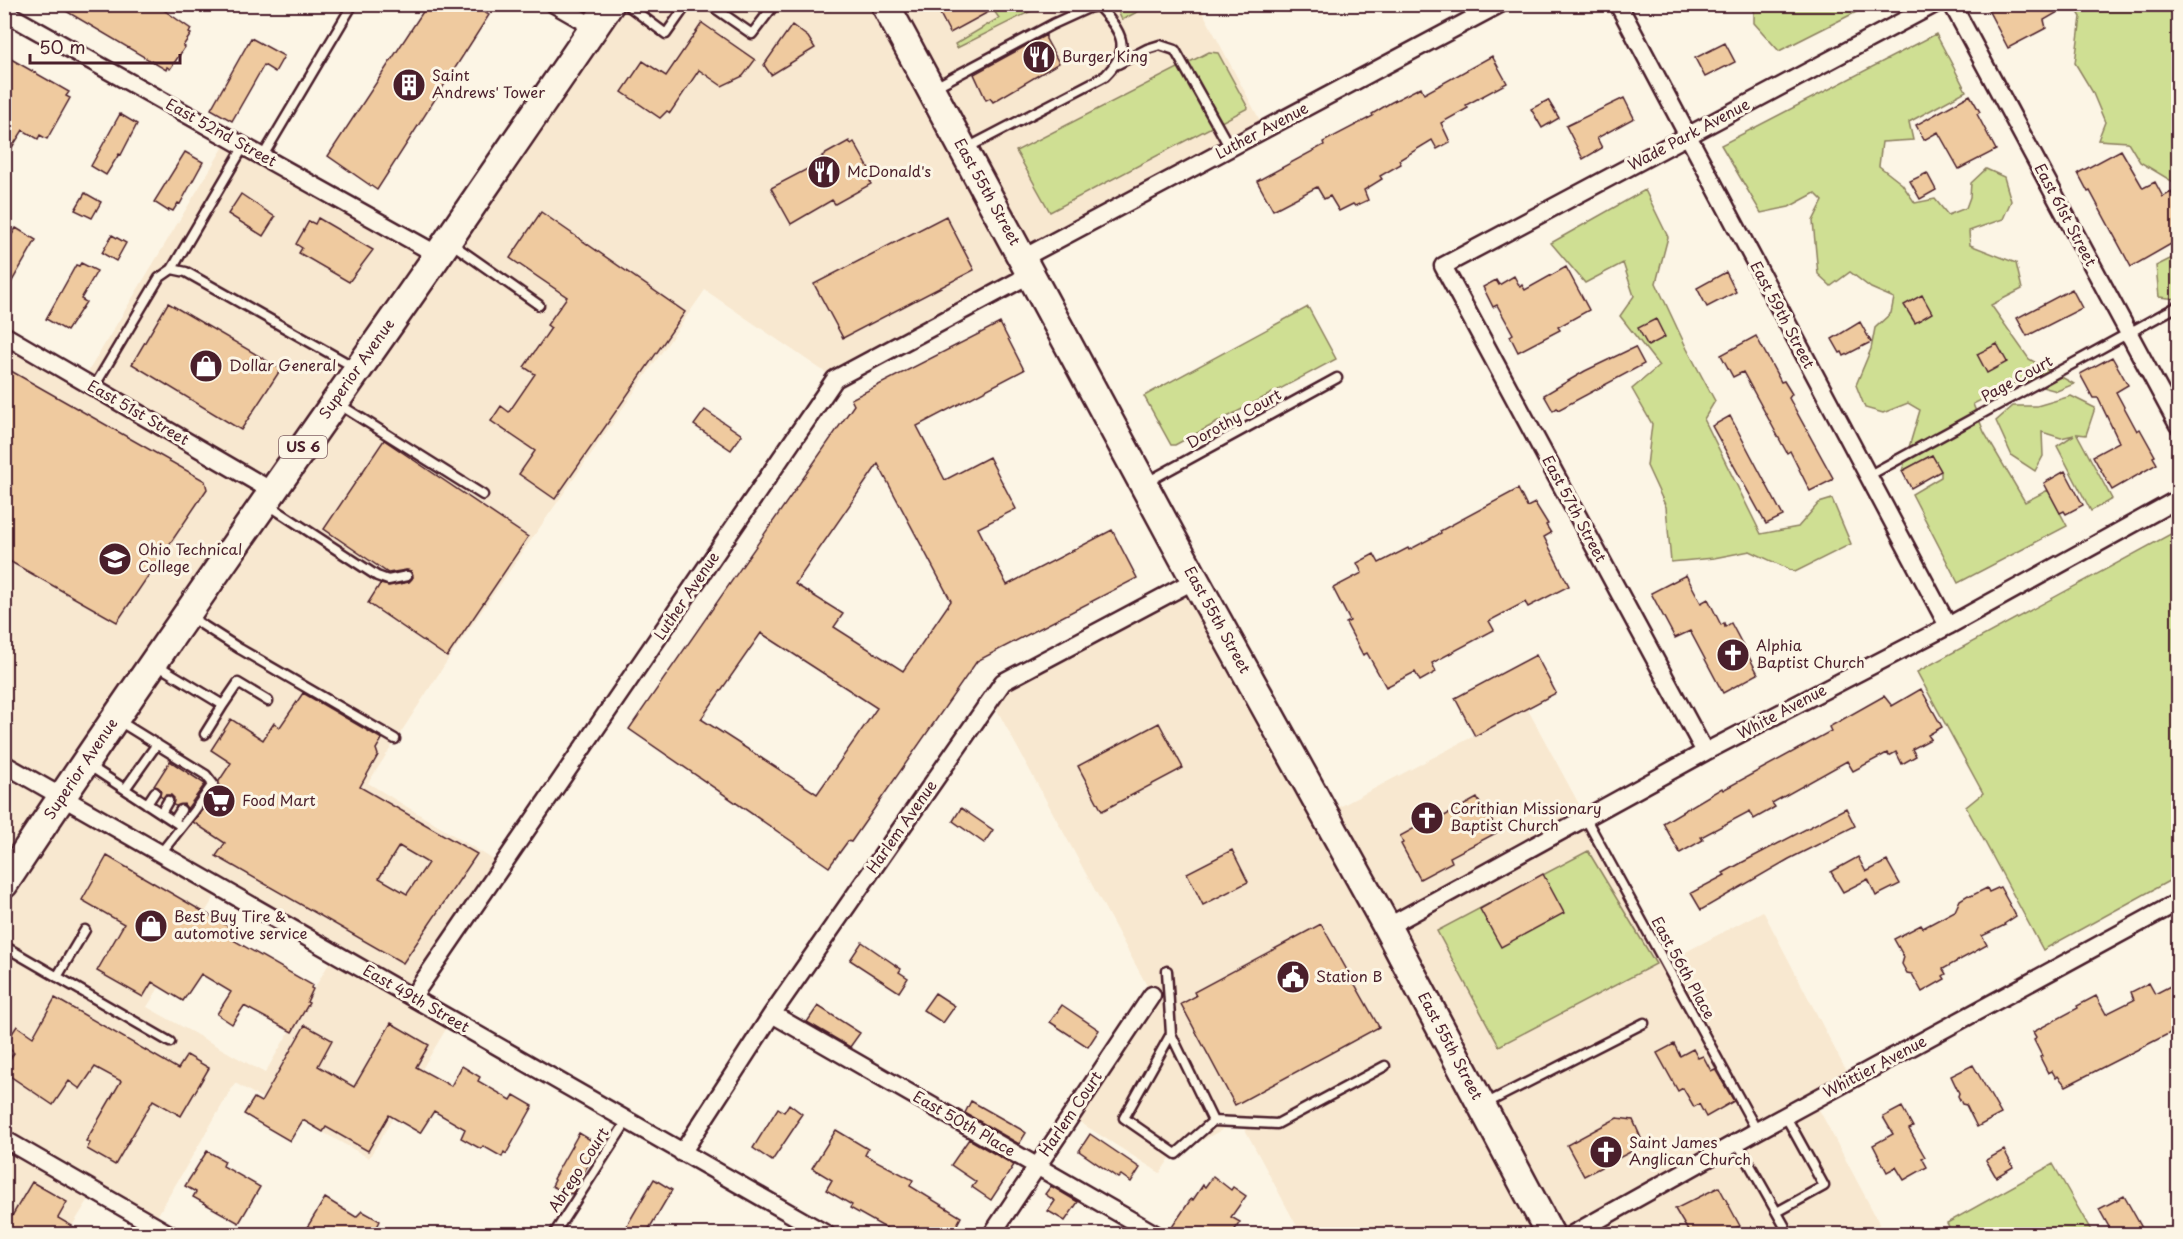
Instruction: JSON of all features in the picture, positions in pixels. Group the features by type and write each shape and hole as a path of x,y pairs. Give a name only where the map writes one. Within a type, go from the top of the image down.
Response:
{"main road":[{"name":"Superior Avenue","path":"4,884 268,496 443,248 610,4"},
{"name":"East 55th Street","path":"885,4 1195,580 1387,927 1550,1234"}],"street":[{"path":"554,4 594,27"},
{"name":"Luther Avenue","path":"412,996 835,379 1230,148 1500,4"},
{"name":"East 59th Street","path":"1618,4 1948,626"},
{"name":"Wade Park Avenue","path":"1443,266 1935,4"},
{"name":"East 61st Street","path":"1952,4 2178,424"},
{"name":"East 52nd Street","path":"4,12 262,156 443,248"},
{"name":"East 57th Street","path":"1443,266 1705,752"},
{"name":"East 51st Street","path":"4,335 94,387 268,496"},
{"name":"White Avenue","path":"1387,927 1705,752 1948,626 2178,499"},
{"name":"Harlem Avenue","path":"682,1153 772,1014 1003,682 1195,580"},
{"name":"East 49th Street","path":"4,764 826,1234"},
{"name":"Whittier Avenue","path":"1573,1234 1785,1115 2178,902"},
{"name":"Harlem Court","path":"992,1234 1152,995"},
{"name":"East 50th Place","path":"772,1014 1155,1234"},
{"path":"4,1139 169,1234"}],"lane":[{"path":"262,156 353,4"},
{"path":"626,4 666,34 687,4"},
{"path":"709,4 752,34 775,4"},
{"path":"931,89 1053,24 1088,8 1098,6 1118,31 1122,47 1118,63"},
{"path":"964,150 1105,76 1118,63 1147,48 1160,45 1175,50 1230,148"},
{"path":"94,387 159,278 172,269 244,146"},
{"path":"443,248 539,305"},
{"path":"172,269 186,272 357,368"},
{"name":"Page Court","path":"1868,476 2178,306"},
{"name":"Dorothy Court","path":"1144,483 1337,378"},
{"path":"334,401 483,495"},
{"path":"268,496 377,576 388,579 407,576"},
{"path":"187,615 240,649 395,739"},
{"path":"154,663 223,705"},
{"path":"205,734 237,683 268,701"},
{"path":"116,718 213,784 194,811 178,824"},
{"path":"125,789 157,744"},
{"path":"85,763 178,824"},
{"path":"147,804 155,792"},
{"path":"161,813 168,801"},
{"path":"160,854 178,824 181,810"},
{"name":"East 56th Place","path":"1586,819 1757,1131"},
{"path":"57,977 85,930"},
{"path":"4,946 170,1042"},
{"path":"1167,971 1171,1034 1213,1121"},
{"path":"1482,1106 1644,1023"},
{"path":"1171,1034 1124,1118 1176,1154 1213,1121 1277,1124 1385,1066"},
{"path":"1777,1212 1824,1186 1785,1115"},
{"name":"Abrego Court","path":"554,1234 627,1121"},
{"path":"1737,1142 1789,1234"}],"shaded area":[{"path":"554,5 1199,5 1265,130 1023,258 1031,274 835,379 705,290 449,658 368,783 502,865 413,996 452,1019 369,1158 235,1083 152,1225 94,1191 67,1234 5,1234 4,335 83,380 229,138 438,254 594,28","holes":["220,888 335,953 265,1073 147,1007"]},
{"path":"1195,580 1326,814 1527,708 1665,963 1763,911 1851,1080 1814,1100 1884,1232 1880,1234 1301,1234 1240,1120 1170,1158 1160,1173 1070,1116 1152,995 991,699 1003,682"}],"green space":[{"path":"1754,4 1870,5 1779,51 1754,23"},
{"path":"990,5 1043,5 957,48 955,44 999,18"},
{"path":"1115,5 1150,5 1122,20"},
{"path":"2074,5 2178,5 2178,185 2140,162 2128,142 2098,140 2105,122 2092,91 2075,63 2081,17"},
{"path":"1936,34 1966,91 1909,122 1913,140 1882,142 1879,166 1902,184 1915,203 1935,199 1948,215 1966,208 1971,183 1986,169 2004,177 2011,201 2003,219 1969,231 1970,245 2016,263 2022,289 1991,305 2029,359 2074,384 2057,391 2019,381 1973,404 1984,432 2025,502 2048,490 2067,526 1958,583 1912,494 1941,477 1941,471 1932,455 1902,471 1920,410 1908,403 1883,413 1865,408 1856,385 1871,349 1875,328 1891,313 1894,298 1871,288 1850,272 1831,286 1818,274 1813,221 1823,201 1815,193 1789,207 1761,213 1721,145"},
{"path":"1209,52 1218,53 1248,108 1050,212 1016,151"},
{"path":"1645,190 1668,237 1656,283 1715,401 1704,419 1761,534 1798,527 1819,503 1832,499 1851,544 1795,572 1750,551 1714,558 1671,562 1666,507 1647,466 1652,424 1632,389 1659,366 1620,316 1634,296 1623,263 1585,283 1551,243"},
{"path":"2178,255 2178,299 2159,297 2156,266"},
{"path":"1308,307 1336,359 1175,445 1171,445 1144,396"},
{"path":"2071,396 2095,408 2086,435 2077,434 2112,499 2091,511 2057,446 2074,435 2061,438 2042,432 2043,456 2035,471 2012,456 1996,421 2013,406 2037,406"},
{"path":"2178,530 2178,876 2043,950 1966,807 1983,793 1917,672"},
{"path":"1588,851 1656,964 1499,1046 1437,931"},
{"path":"2053,1164 2093,1234 1953,1234 1947,1223"}],"building":[{"path":"54,4 155,4 191,29 189,33 191,34 170,69 167,67 166,70"},
{"name":"Saint Andrews' Tower","path":"428,4 471,4 489,15 377,190 328,156"},
{"path":"935,4 1003,4 950,33"},
{"path":"1985,4 2072,4 2044,20 2046,28 2008,48"},
{"path":"702,23 755,60 743,76 722,86 699,70 670,113 667,111 660,118 622,92 643,61 666,76"},
{"path":"792,25 808,37 815,48 771,75 764,65"},
{"path":"1046,35 1059,63 993,102 990,98 986,100 974,74"},
{"path":"251,38 284,56 275,72 264,65 232,121 211,109"},
{"path":"1725,43 1735,62 1705,77 1695,58"},
{"path":"4,55 69,92 66,96 70,98 47,139 40,135 38,139 23,130 4,160"},
{"path":"1492,56 1507,83 1466,105 1468,108 1441,123 1450,142 1437,149 1432,140 1399,160 1401,164 1380,176 1382,179 1364,190 1368,200 1339,211 1330,196 1324,199 1317,187 1273,210 1257,181 1324,145 1323,142 1373,116 1372,114 1390,103 1421,87 1424,94"},
{"path":"1970,95 1996,150 1959,169 1938,132 1924,140 1916,125"},
{"path":"1624,98 1634,118 1597,138 1602,148 1583,159 1566,126"},
{"path":"1548,100 1559,118 1542,128 1531,109"},
{"path":"120,114 137,124 121,155 119,154 106,175 91,166"},
{"path":"849,141 851,144 854,142 872,174 871,184 835,204 832,200 791,224 771,188 819,163 817,160 822,156"},
{"path":"2121,150 2143,188 2155,182 2163,197 2171,192 2178,205 2178,240 2131,267 2078,173"},
{"path":"185,152 203,162 180,204 178,203 173,211 169,209 168,211 154,202"},
{"path":"1927,173 1936,190 1920,199 1910,181"},
{"path":"85,193 101,202 92,218 75,210"},
{"path":"241,194 275,217 263,236 228,214"},
{"path":"541,212 685,312 555,499 519,474 535,451 491,421 501,406 509,412 535,374 524,367 551,328 547,325 567,297 510,258"},
{"path":"946,216 974,270 843,338 814,284"},
{"path":"318,218 373,250 349,282 299,253 302,248 296,244 309,221 315,224"},
{"path":"16,228 36,240 4,295 4,247"},
{"path":"112,235 126,243 116,261 102,253"},
{"path":"81,263 97,271 81,299 86,302 67,331 46,319 76,265 79,266"},
{"path":"1566,267 1589,310 1558,327 1560,330 1518,352 1510,336 1513,334 1497,305 1493,307 1483,287 1496,280 1499,285 1514,276 1520,287 1522,285 1525,290"},
{"path":"1726,272 1736,292 1707,307 1697,288"},
{"path":"2072,289 2082,308 2027,336 2017,318"},
{"path":"1922,295 1932,313 1915,323 1904,305"},
{"name":"Dollar General","path":"168,303 281,369 241,430 132,364"},
{"path":"1656,319 1665,337 1648,346 1638,328"},
{"path":"1860,322 1871,342 1844,356 1832,339"},
{"path":"1000,323 1024,370 917,426 945,480 989,457 1016,509 978,528 1007,585 1112,530 1137,578 977,661 851,842 848,841 829,867 629,729 854,405 851,399","holes":["878,464 951,601 903,671 834,627 843,614 795,584","761,633 877,708 817,794 701,719"]},
{"path":"1756,336 1781,382 1784,381 1792,394 1789,398 1833,478 1810,491 1790,451 1787,453 1743,372 1733,377 1721,355"},
{"path":"1997,344 2007,362 1987,373 1977,354"},
{"path":"1635,347 1644,364 1553,411 1544,395 1585,371"},
{"path":"2112,357 2128,385 2116,392 2137,431 2140,429 2157,464 2112,490 2093,456 2119,442 2098,398 2093,398 2080,374"},
{"path":"4,367 205,481 207,489 117,622 4,558"},
{"path":"705,410 742,435 731,450 694,425"},
{"path":"1730,416 1783,516 1766,524 1712,426"},
{"path":"384,440 528,537 447,657 368,603 380,584 389,586 409,582 413,577 411,571 388,573 324,529"},
{"path":"1932,455 1941,471 1911,488 1902,471"},
{"path":"2065,471 2083,505 2066,514 2064,511 2060,513 2044,483"},
{"path":"1518,489 1527,507 1535,503 1548,524 1546,525 1551,533 1544,537 1569,586 1528,607 1525,602 1489,621 1494,630 1432,663 1436,672 1420,681 1415,672 1386,687 1367,653 1363,655 1346,623 1350,621 1333,588 1362,573 1357,563 1374,554 1379,563 1408,548 1409,550"},
{"path":"1686,575 1701,603 1708,599 1721,625 1724,623 1725,627 1731,623 1758,674 1723,693 1690,631 1675,638 1651,593"},
{"path":"1536,655 1556,693 1475,736 1455,698"},
{"path":"1921,689 1942,727 1928,735 1931,739 1912,749 1916,756 1902,764 1896,752 1889,756 1887,753 1853,771 1847,761 1772,803 1775,807 1754,819 1750,811 1701,837 1703,840 1680,853 1663,823 1722,788 1723,790 1831,731 1829,727 1884,696 1892,706"},
{"path":"303,693 382,739 376,749 378,755 360,787 477,854 403,963 216,856 225,843 193,822 218,788 219,781 231,763 211,750 231,719 263,740 274,723 280,727","holes":["399,846 428,863 407,894 379,878"]},
{"path":"1159,723 1183,768 1102,811 1078,766"},
{"path":"170,761 205,784 187,809 184,804 173,805 174,798 171,795 165,795 163,798 160,796 160,789 154,786"},
{"path":"1477,798 1486,814 1488,813 1496,833 1450,857 1452,862 1420,879 1401,844 1403,843 1400,836 1426,822 1428,825"},
{"path":"961,808 993,830 984,843 953,821"},
{"path":"1846,808 1855,826 1789,859 1701,910 1691,893 1725,875 1723,873 1743,862"},
{"path":"1232,850 1248,882 1203,905 1187,873"},
{"path":"107,856 233,929 228,937 312,985 313,989 307,1002 309,1003 292,1032 244,1006 232,1024 217,1014 231,992 201,974 183,1001 152,982 143,997 97,971 124,924 82,900"},
{"path":"1858,857 1866,872 1887,861 1900,884 1876,896 1868,879 1843,892 1831,872"},
{"path":"1543,874 1564,913 1501,947 1480,909"},
{"path":"2000,887 2016,916 2005,925 1982,936 1987,945 1943,969 1946,974 1943,976 1945,979 1922,992 1912,974 1907,973 1902,964 1904,957 1894,939 1921,925 1923,928 1955,911 1960,900 1968,895 1971,896 1987,888 1989,892"},
{"path":"1321,924 1379,1027 1235,1105 1181,1004 1196,996 1194,992"},
{"path":"862,942 901,969 899,972 908,978 899,992 850,960"},
{"path":"2178,982 2178,1029 2066,1086 2058,1076 2056,1078 2052,1071 2048,1073 2040,1057 2042,1056 2034,1040 2036,1037 2033,1032 2096,996 2106,1014 2134,1000 2131,992 2149,983 2155,994"},
{"path":"935,993 955,1006 943,1023 923,1010"},
{"path":"55,998 178,1069 187,1055 209,1068 181,1116 153,1100 115,1165 87,1149 90,1143 86,1141 121,1081 95,1067 80,1089 69,1081 53,1105 4,1072 4,1067 14,1053 5,1044 17,1026 33,1037"},
{"path":"1062,1005 1099,1030 1088,1047 1050,1022"},
{"path":"818,1006 860,1033 850,1047 807,1022"},
{"path":"391,1023 429,1045 416,1067 451,1086 462,1066 480,1077 478,1081 511,1100 514,1095 533,1106 506,1154 504,1152 502,1157 483,1146 481,1149 461,1138 465,1129 434,1111 420,1133 389,1115 368,1151 326,1127 323,1132 303,1120 290,1141 244,1114 254,1098 261,1102 305,1025 332,1040 318,1066 354,1087"},
{"path":"1674,1044 1680,1056 1693,1049 1698,1058 1703,1056 1711,1071 1715,1069 1734,1101 1706,1117 1699,1104 1694,1107 1683,1088 1678,1091 1657,1053"},
{"path":"1973,1065 2001,1114 1977,1127 1966,1105 1962,1104 1951,1076"},
{"path":"971,1101 1026,1133 1019,1144 965,1113"},
{"path":"789,1104 802,1114 772,1161 753,1148 778,1108 784,1112"},
{"path":"1902,1107 1913,1127 1909,1129 1925,1157 1922,1158 1927,1167 1904,1180 1896,1167 1887,1172 1873,1145 1893,1134 1883,1117"},
{"path":"1617,1118 1633,1120 1644,1145 1584,1176 1567,1145"},
{"path":"836,1130 868,1149 865,1155 913,1180 910,1186 961,1217 952,1234 903,1234 893,1228 891,1231 850,1208 852,1205 826,1190 832,1180 812,1168"},
{"path":"579,1133 599,1145 572,1194 569,1195 552,1186 555,1180 553,1179"},
{"path":"1090,1134 1140,1168 1131,1182 1121,1175 1118,1178 1079,1151"},
{"path":"969,1139 1014,1165 991,1200 972,1187 976,1182 951,1165"},
{"path":"2004,1150 2013,1167 1996,1177 1986,1160"},
{"path":"207,1151 225,1161 223,1166 260,1187 239,1223 193,1197 196,1192 185,1186"},
{"path":"1213,1176 1231,1190 1233,1187 1246,1196 1231,1217 1240,1222 1232,1234 1184,1234 1172,1227 1191,1199 1193,1200 1203,1185 1205,1187"},
{"path":"654,1179 672,1190 646,1234 622,1234"},
{"path":"32,1182 67,1202 58,1218 86,1234 4,1234 4,1212 12,1216"},
{"path":"1051,1186 1078,1202 1065,1221 1048,1211 1055,1201 1045,1194"},
{"path":"1719,1187 1740,1226 1735,1228 1738,1234 1690,1234 1675,1209"},
{"path":"2124,1196 2142,1228 2130,1234 2113,1234 2099,1209"},
{"path":"325,1198 356,1217 362,1211 380,1221 376,1229 385,1234 303,1234"}],"place":[{"name":"Burger King","path":"1039,57"},
{"name":"Saint Andrews' Tower","path":"409,85"},
{"name":"McDonald's","path":"824,172"},
{"name":"Dollar General","path":"206,366"},
{"name":"Ohio Technical College","path":"115,559"},
{"name":"Alphia Baptist Church","path":"1733,655"},
{"name":"Food Mart","path":"219,801"},
{"name":"Corithian Missionary Baptist Church","path":"1427,818"},
{"name":"Best Buy Tire & automotive service","path":"151,926"},
{"name":"Station B","path":"1293,977"},
{"name":"Saint James Anglican Church","path":"1606,1152"}]}
